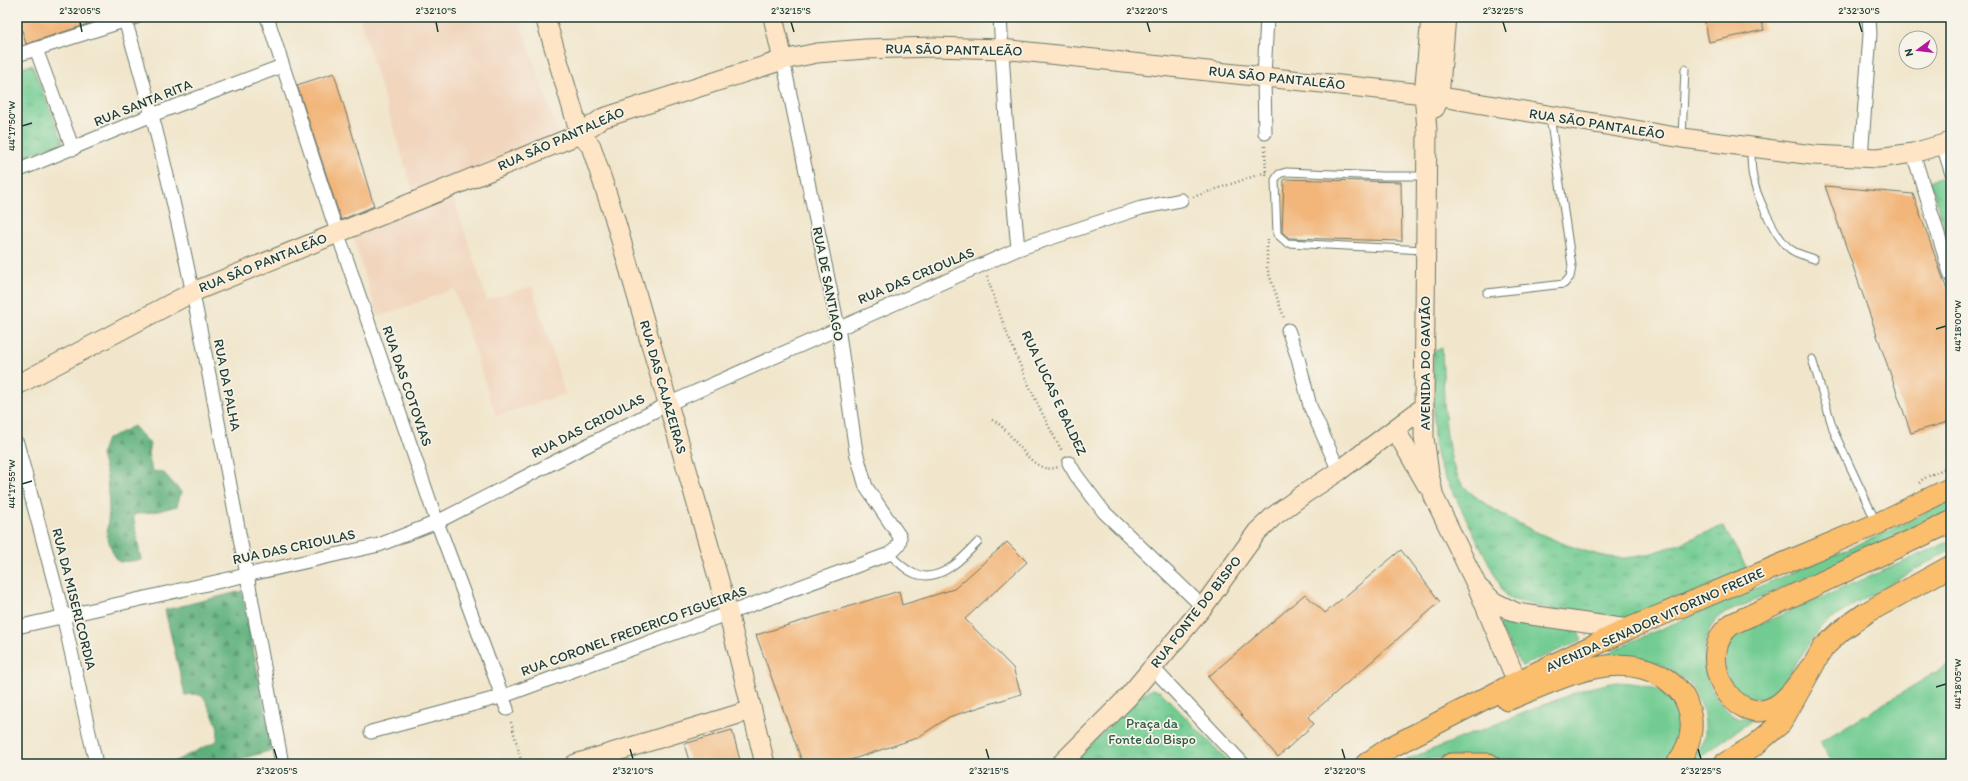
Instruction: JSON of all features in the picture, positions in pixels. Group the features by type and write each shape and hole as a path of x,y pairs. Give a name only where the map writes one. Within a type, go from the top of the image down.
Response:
{"main road":[{"name":"AVENIDA SENADOR VITORINO FREIRE","path":"1366,764 1391,748 1517,682 1628,628 1877,524 1951,488"},
{"path":"1951,522 1732,624 1725,630 1716,647 1716,670 1725,690 1738,704 1751,710 1766,709 1783,701 1811,667 1824,648 1842,630 1866,613 1951,566"},
{"path":"1418,734 1582,671 1609,666 1634,666 1646,669 1667,680 1681,692 1688,704 1691,718 1690,735 1684,754 1677,764"},
{"path":"1724,764 1755,745 1781,723 1798,696 1811,667"},
{"path":"1451,764 1489,764"}],"street":[{"name":"RUA DAS COTOVIAS","path":"267,17 338,233 437,522 504,696 507,709"},
{"name":"RUA DAS CAJAZEIRAS","path":"545,17 580,134 591,146 614,216 728,612 765,764"},
{"name":"RUA DE SANTIAGO","path":"774,17 838,327 856,452 866,487 877,506 893,525 900,537 900,542"},
{"path":"1000,17 1006,126 1018,249"},
{"path":"1265,132 1264,77 1267,17"},
{"name":"AVENIDA DO GAVIÃO","path":"1430,17 1432,96"},
{"name":"AVENIDA DO GAVIÃO","path":"1446,17 1427,130 1424,407 1426,457 1434,497 1476,586 1517,682"},
{"path":"1861,158 1870,34 1869,17"},
{"path":"17,55 128,18"},
{"name":"RUA DA PALHA","path":"128,18 193,292 282,764"},
{"name":"RUA SÃO PANTALEÃO","path":"17,385 193,292 580,134 603,118 783,60 817,53 865,49 934,47 1002,49 1432,96 1682,138 1813,155 1878,158 1914,153 1947,143"},
{"path":"36,49 73,148"},
{"name":"RUA SANTA RITA","path":"17,171 152,115 282,66"},
{"path":"1947,143 1951,172"},
{"path":"1914,153 1951,276"},
{"name":"RUA DAS CRIOULAS","path":"17,627 247,573 379,545 437,522 668,404 838,327 983,264 1018,249 1141,208 1181,200"},
{"path":"1288,330 1298,358 1310,406 1339,471"},
{"name":"RUA FONTE DO BISPO","path":"1061,764 1128,697 1153,668 1204,607 1263,526 1274,516 1339,471 1424,407"},
{"path":"1395,429 1434,497"},
{"name":"RUA DA MISERICORDIA","path":"17,443 63,615 96,764"},
{"name":"RUA LUCAS E BALDEZ","path":"1069,463 1076,475 1104,512 1204,607"},
{"name":"RUA CORONEL FREDERICO FIGUEIRAS","path":"371,732 504,696 728,612 889,554 897,549 900,542"},
{"name":"AVENIDA DO GAVIÃO","path":"1476,586 1494,602 1517,613 1628,628"},
{"path":"1153,668 1243,764"},
{"path":"575,764 752,710"}],"lane":[{"path":"1682,138 1685,69"},
{"path":"1487,293 1564,284 1570,277 1572,266 1550,116"},
{"path":"1750,147 1752,177 1757,193 1781,240 1790,249 1814,259"},
{"path":"1425,250 1287,244 1277,234 1275,180 1279,174 1286,172 1382,176 1426,176"},
{"path":"1812,359 1834,432 1877,524"},
{"path":"889,554 904,567 918,575 930,576 943,572 961,560 978,542"}],"path":[{"path":"1181,200 1266,172"},
{"name":"RUA LUCAS E BALDEZ","path":"983,264 995,302 1016,354 1052,432 1069,463"},
{"path":"992,420 1002,426 1019,448 1041,468 1052,470 1069,463"},
{"path":"507,709 522,764"}],"shaded area":[{"path":"17,17 26,46 17,49"},
{"path":"359,17 519,17 558,134 413,192"},
{"path":"452,192 487,300 532,286 565,394 496,416 454,289 378,317 351,231"}],"green space":[{"path":"32,65 63,142 17,159 17,69"},
{"path":"1947,176 1951,189 1951,250 1930,181"},
{"path":"1442,348 1446,425 1450,455 1460,480 1476,497 1516,522 1540,534 1588,552 1609,557 1625,558 1663,550 1723,526 1748,570 1624,621 1568,614 1510,599 1503,591 1439,465 1434,445 1433,352"},
{"path":"134,426 150,444 148,453 152,471 163,472 181,492 177,506 133,515 141,560 119,562 113,553 107,536 109,508 107,477 101,455 107,439"},
{"path":"1951,500 1951,514 1721,615 1713,623 1707,637 1704,659 1708,681 1719,701 1731,714 1741,719 1754,719 1692,762 1705,736 1705,723 1703,709 1690,684 1680,676 1657,663 1597,660 1628,643 1889,531"},
{"path":"1951,541 1951,549 1847,609 1821,627 1781,685 1764,699 1744,697 1735,691 1725,671 1726,647 1733,636"},
{"path":"242,591 273,750 222,764 169,764 217,741 218,730 216,722 203,697 197,694 185,695 165,610"},
{"path":"1503,618 1578,631 1582,640 1522,666 1499,627"},
{"path":"1951,663 1951,764 1834,764 1820,742"},
{"path":"1616,682 1651,687 1667,696 1675,705 1680,714 1682,725 1681,735 1671,755 1662,764 1556,764 1530,760 1449,757 1428,759 1411,764 1396,764 1584,689"},
{"name":"Praça da Fonte do Bispo","path":"1152,689 1161,692 1231,764 1071,764 1143,693"}],"building":[{"path":"18,17 103,17 104,19 26,44"},
{"path":"1704,17 1761,17 1764,30 1709,42"},
{"path":"334,73 374,206 341,220 297,85"},
{"path":"1284,179 1401,182 1402,241 1289,238 1282,232"},
{"path":"1825,186 1913,194 1951,301 1951,421 1911,433"},
{"path":"1007,542 1027,562 965,619 1013,668 1021,694 949,717 917,738 838,764 803,764 756,635 899,591 902,605 954,589"},
{"path":"1401,550 1440,602 1308,717 1314,724 1278,757 1208,677 1305,594 1325,613"},
{"path":"732,730 741,764 690,764 684,744"}]}
